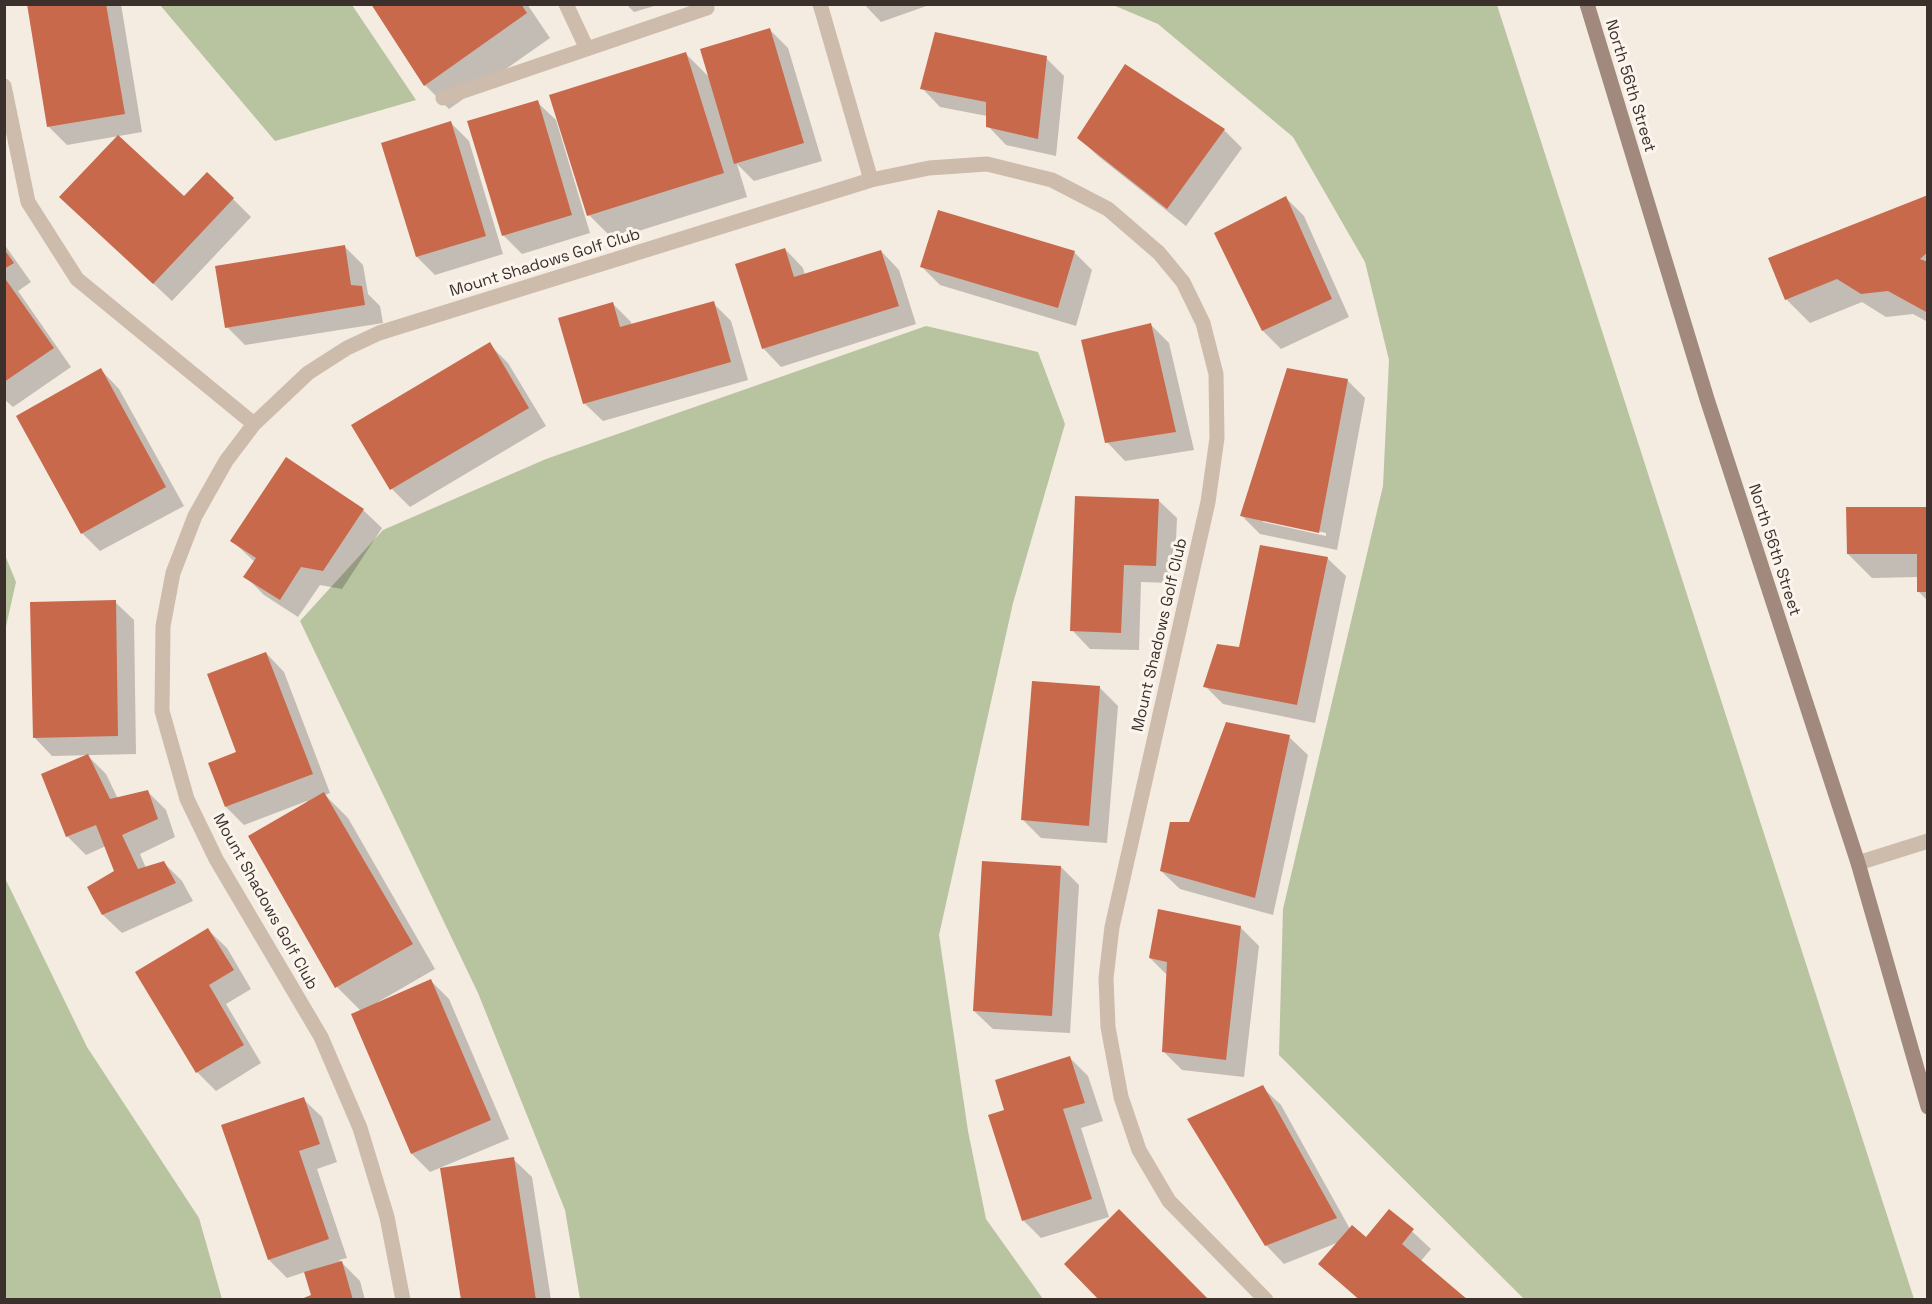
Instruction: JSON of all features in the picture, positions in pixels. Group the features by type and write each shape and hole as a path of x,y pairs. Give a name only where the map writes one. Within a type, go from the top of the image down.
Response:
{"street":[{"path":"566,4 587,49"},
{"path":"820,4 871,180"},
{"name":"North 56th Street","path":"1587,4 1710,410 1858,863 1928,1107"},
{"path":"443,98 707,8"},
{"path":"4,86 28,202 76,279 254,424"},
{"name":"Mount Shadows Golf Club","path":"403,1299 387,1217 360,1128 321,1037 216,859 188,799 162,711 163,626 173,573 195,516 226,460 254,424 308,373 347,348 379,333 871,180 929,168 987,164 1052,180 1108,210 1159,253 1183,282 1203,323 1216,374 1217,438 1208,502 1112,927 1106,978 1108,1027 1121,1097 1132,1129 1140,1150 1169,1201 1266,1299"},
{"path":"1858,863 1928,841"}],"green space":[{"path":"160,5 352,5 416,100 275,141"},
{"path":"1113,5 1497,5 1914,1299 1524,1299 1279,1055 1283,909 1383,486 1389,360 1365,262 1293,137 1158,24"},
{"path":"926,326 1038,352 1065,424 1013,603 939,935 968,1131 986,1219 1043,1299 580,1299 565,1210 478,993 300,621 383,530 546,459"},
{"path":"4,555 16,582 5,631"},
{"path":"4,876 87,1047 199,1218 222,1299 5,1299"}],"building":[{"path":"27,4 106,4 125,114 47,127"},
{"path":"371,4 521,4 527,13 424,86"},
{"path":"770,28 804,143 734,164 700,49"},
{"path":"935,32 1047,56 1038,139 986,127 986,102 920,89"},
{"path":"686,52 724,173 587,216 549,95"},
{"path":"1125,64 1225,129 1167,209 1077,138"},
{"path":"538,100 572,215 502,236 467,121"},
{"path":"451,121 486,236 416,257 381,143"},
{"path":"118,135 184,196 207,172 234,198 153,284 59,197"},
{"path":"1928,195 1928,252 1920,259 1928,262 1928,313 1888,291 1861,294 1837,279 1785,300 1768,258"},
{"path":"1286,196 1332,299 1262,331 1214,233"},
{"path":"938,210 1075,251 1058,308 920,267"},
{"path":"345,245 351,285 362,286 365,305 225,328 215,266"},
{"path":"785,248 794,277 881,250 899,306 762,349 735,264"},
{"path":"4,249 14,263 4,269"},
{"path":"4,277 54,348 4,382"},
{"path":"714,301 731,362 583,404 558,318 613,302 620,327"},
{"path":"1151,323 1176,432 1105,443 1081,340"},
{"path":"490,342 529,408 390,490 351,425"},
{"path":"101,368 166,487 81,534 16,416"},
{"path":"1287,368 1348,379 1319,533 1240,516"},
{"path":"286,457 364,509 323,571 301,567 280,600 243,577 256,558 230,541"},
{"path":"1075,496 1159,499 1156,566 1124,565 1121,633 1070,631"},
{"path":"1846,507 1928,507 1928,592 1917,592 1917,554 1847,554"},
{"path":"1260,545 1328,557 1297,705 1203,687 1217,644 1239,647"},
{"path":"116,600 118,736 33,738 30,602"},
{"path":"266,652 313,774 225,807 208,763 236,752 207,674"},
{"path":"1032,681 1100,686 1089,826 1021,820"},
{"path":"1226,722 1290,735 1255,898 1160,871 1170,822 1189,822"},
{"path":"88,754 110,799 148,790 158,819 122,835 138,869 164,861 176,883 102,915 87,887 114,871 96,825 66,837 41,774"},
{"path":"324,792 413,944 335,988 248,836"},
{"path":"982,861 1061,866 1052,1016 973,1011"},
{"path":"1158,909 1241,926 1226,1060 1162,1052 1167,962 1149,958"},
{"path":"208,928 234,970 209,985 244,1045 196,1073 135,972"},
{"path":"431,979 491,1120 411,1154 351,1014"},
{"path":"1070,1056 1085,1103 1063,1109 1092,1199 1022,1221 988,1115 1004,1110 995,1080"},
{"path":"1263,1085 1337,1218 1265,1246 1187,1119"},
{"path":"304,1097 320,1144 299,1151 329,1239 268,1260 221,1125"},
{"path":"514,1157 536,1300 461,1300 440,1168"},
{"path":"1119,1209 1209,1300 1099,1300 1064,1264"},
{"path":"1389,1209 1414,1229 1402,1244 1468,1300 1360,1300 1318,1264 1352,1225 1366,1237"},
{"path":"342,1261 353,1300 299,1300 311,1295 304,1272"}]}
